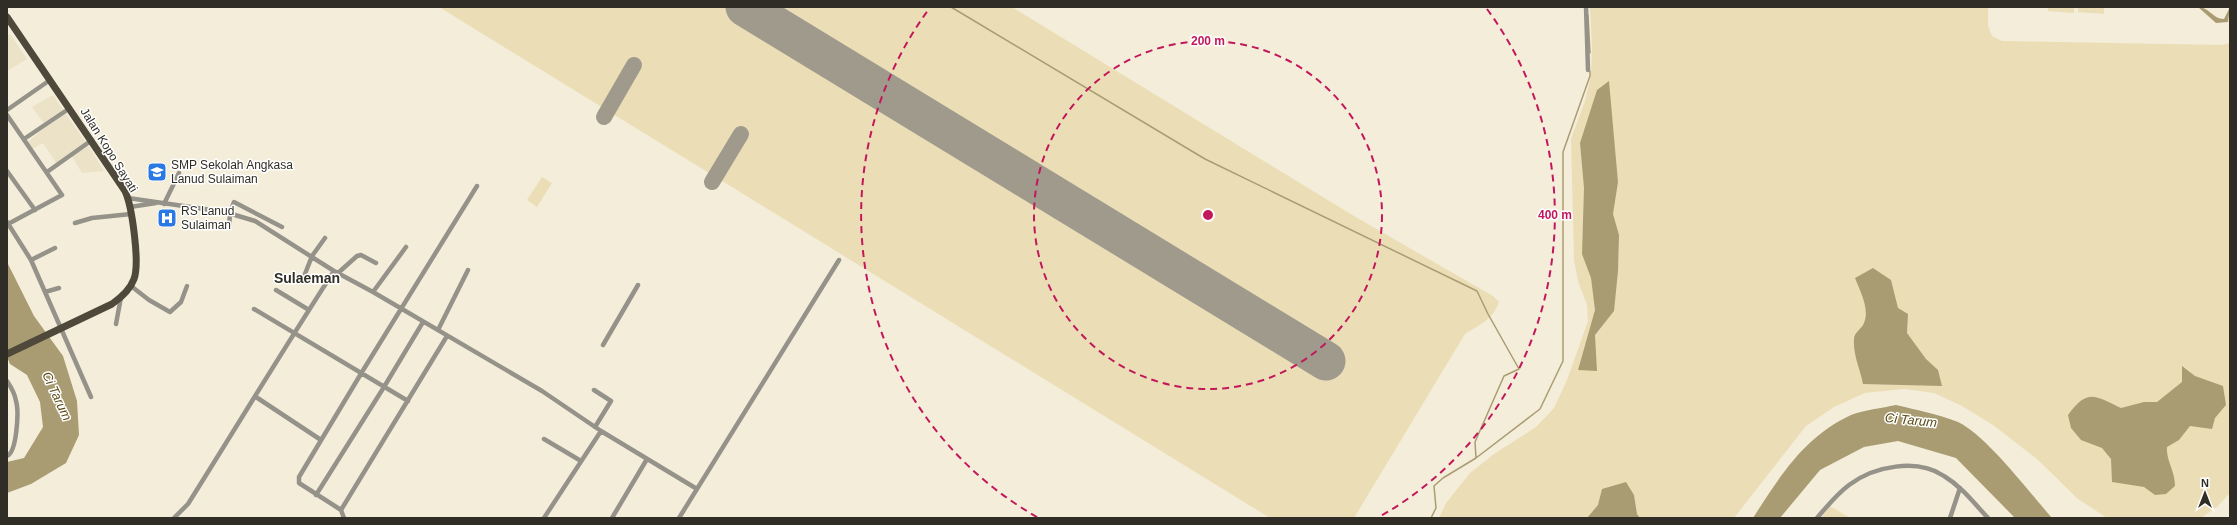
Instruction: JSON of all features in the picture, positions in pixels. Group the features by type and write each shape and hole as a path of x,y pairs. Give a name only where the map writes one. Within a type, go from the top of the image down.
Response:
{"main road":[{"name":"Jalan Kopo Sayati","path":"7,17 92,140 128,198 131,211 136,272 131,286 121,297 104,309 7,354"}],"street":[{"path":"1586,7 1588,70"},
{"path":"7,110 50,80"},
{"path":"24,140 70,108"},
{"path":"8,118 62,195 8,223 31,260 91,397"},
{"path":"46,172 92,140"},
{"path":"7,171 35,210"},
{"path":"164,204 179,173"},
{"path":"344,518 341,510 299,483 299,479 400,309 477,186"},
{"path":"128,198 230,213 255,221 336,272 542,391 601,431 697,489"},
{"path":"229,227 230,213 234,202 282,227"},
{"path":"75,223 92,218 131,211 156,203"},
{"path":"303,279 312,256 325,238"},
{"path":"373,292 406,247"},
{"path":"31,260 55,248"},
{"path":"173,518 188,504 256,397 294,333 336,272 357,256 361,256 376,263"},
{"path":"679,518 839,260"},
{"path":"438,330 468,270"},
{"path":"603,346 638,285"},
{"path":"131,286 149,300 170,312 181,302 187,286"},
{"path":"45,292 58,288"},
{"path":"276,290 309,310"},
{"path":"116,324 121,297"},
{"path":"254,309 362,372 408,401"},
{"path":"316,495 423,322"},
{"path":"341,510 447,336"},
{"path":"7,381 17,404 17,424 12,451 7,456"},
{"path":"594,390 611,401 595,427"},
{"path":"256,397 321,440"},
{"path":"544,518 601,431"},
{"path":"544,439 581,461"},
{"path":"612,518 647,459"},
{"path":"1817,518 1849,484 1888,468 1910,466 1944,475 1960,488 1988,518"},
{"path":"1950,518 1960,488"}],"shaded area":[{"path":"439,7 1012,7 1354,216 1493,296 1499,302 1489,318 1465,334 1354,518 1270,518"},
{"path":"1590,7 1988,7 1988,26 1992,36 2002,41 2222,45 2230,43 2230,493 2217,507 2201,518 2107,518 2078,499 2037,459 1993,425 1962,406 1934,393 1904,389 1865,393 1834,407 1806,426 1734,518 1439,518 1446,503 1470,473 1494,454 1536,427 1554,408 1567,380 1588,321 1587,305 1578,281 1574,260 1571,139 1585,101 1591,75 1592,46"},
{"path":"2048,7 2074,7 2074,13 2048,11"},
{"path":"2078,7 2104,7 2104,14 2078,12"},
{"path":"10,34 27,59 7,71 7,36"},
{"path":"53,95 104,171 82,173 71,155 57,164 43,143 32,149 27,143 46,126 32,107"},
{"path":"542,177 552,183 537,207 527,200"},
{"path":"1830,506 1850,518 1821,518"}],"water":[{"path":"2198,7 2224,19 2230,7 2228,22 2216,23"},
{"path":"1609,81 1618,182 1613,214 1619,235 1618,271 1614,311 1595,335 1597,371 1578,370 1595,310 1591,278 1582,254 1584,188 1580,143 1597,90"},
{"name":"Ci Tarum","path":"7,262 34,316 63,356 77,401 79,435 66,463 31,484 7,493 7,462 24,458 43,427 40,402 27,375 10,364 7,357"},
{"path":"1873,268 1891,280 1898,308 1908,314 1907,333 1926,359 1938,370 1942,386 1863,384 1856,356 1854,337 1864,323 1866,312 1864,300 1855,278"},
{"path":"2182,366 2195,376 2223,386 2226,405 2215,418 2212,429 2190,426 2179,440 2167,447 2168,457 2174,475 2175,486 2166,494 2155,495 2144,487 2112,482 2111,459 2102,448 2081,440 2071,428 2068,415 2081,401 2092,397 2105,400 2121,408 2144,402 2157,402 2182,382"},
{"name":"Ci Tarum","path":"1896,405 1943,417 1958,422 1969,429 1982,439 2020,480 2052,518 2015,518 1956,458 1898,441 1864,447 1820,470 1780,518 1753,518 1773,487 1794,459 1820,434 1834,424 1851,415 1867,410"},
{"path":"1626,482 1634,495 1637,514 1640,518 1587,518 1598,505 1602,489"}],"waterway":[{"path":"951,7 1205,159 1477,291 1488,314 1519,369 1504,376 1475,442 1476,458"},
{"path":"1588,15 1590,53"},
{"path":"1431,518 1436,508 1434,486 1443,478 1476,458 1540,409 1563,361 1563,152 1590,76 1590,71"}],"taxiway":[{"path":"604,117 634,65"},
{"path":"712,182 741,134"}],"runway":[{"path":"745,7 1326,361"}],"place":[{"name":"SMP Sekolah Angkasa Lanud Sulaiman","path":"157,172"},
{"name":"RS Lanud Sulaiman","path":"167,218"}],"district":[{"name":"Sulaeman","path":"307,278"}]}
